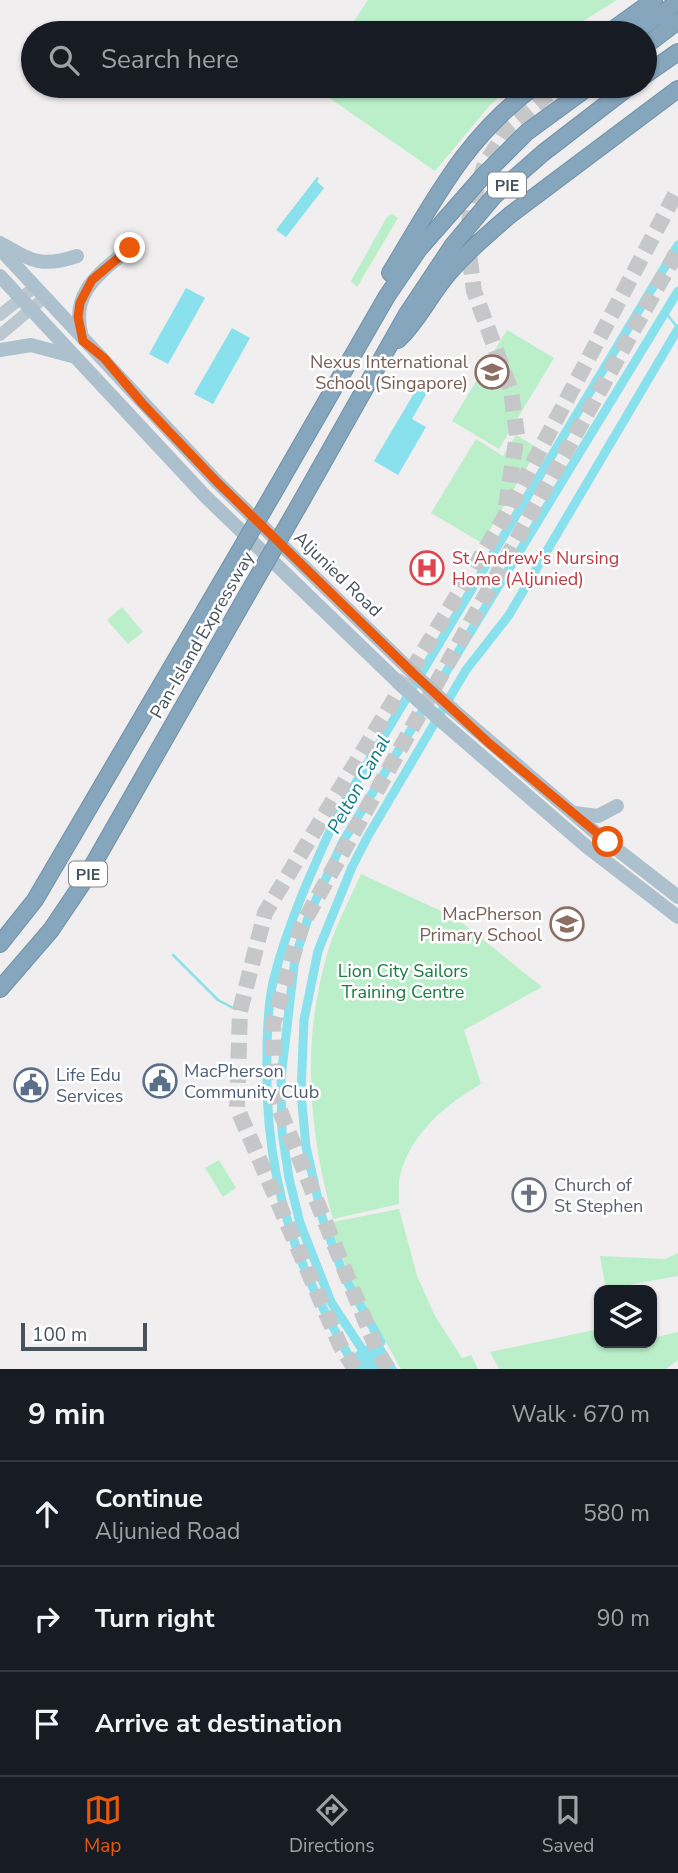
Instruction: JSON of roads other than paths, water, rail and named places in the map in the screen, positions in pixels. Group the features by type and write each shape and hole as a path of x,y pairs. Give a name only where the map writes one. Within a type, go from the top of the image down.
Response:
{"highway":[{"path":"625,21 654,0"},
{"path":"651,21 678,2"},
{"path":"657,37 678,21"},
{"path":"657,67 678,52"},
{"path":"415,312 467,254 510,215 678,89"},
{"path":"387,296 387,277 439,188 487,127 518,98"},
{"name":"Pan-Island Expressway","path":"0,944 35,900 387,296 419,249 484,175 527,132 574,98"},
{"name":"PIE","path":"415,312 453,245 494,196 543,153 614,98"},
{"name":"Pan-Island Expressway","path":"0,989 51,930 82,884 387,351 415,324 415,312"}],"main road":[{"path":"0,243 42,264 77,256"},
{"name":"Aljunied Road","path":"0,248 83,341 104,358 142,403 217,482 414,674 572,813 678,897"},
{"path":"83,341 78,317 84,295 92,280 130,248"},
{"name":"Aljunied Road","path":"0,276 205,496 402,686 586,846 678,917"},
{"path":"0,315 20,299 40,293"},
{"path":"0,335 31,310 40,293"},
{"path":"0,350 30,345 74,357"},
{"path":"572,813 598,816 617,806"}],"water":[{"path":"317,177 317,182 324,188 286,237 276,230"},
{"path":"186,288 205,298 168,364 149,354"},
{"path":"232,328 250,338 213,404 194,394"},
{"path":"423,378 432,384 412,419 426,427 398,475 374,461"},
{"path":"381,1342 397,1369 356,1369 351,1360"}],"waterway":[{"name":"Pelton Canal","path":"678,245 340,809 303,892 280,956 270,997 267,1037 268,1111 275,1165 295,1245 321,1304 351,1360 381,1342 344,1276 322,1217 306,1147 301,1093 304,1020 318,951 352,867 368,836 466,670 509,615 678,329"},
{"name":"Pelton Canal","path":"375,1369 331,1302 300,1223 289,1178 282,1132 281,1078 295,958 309,915 342,843 678,291"},
{"path":"665,312 678,328"},
{"path":"173,955 218,1000 235,1009"},
{"path":"269,1019 288,1019"}],"tunnel":[{"path":"506,506 517,435 511,391 474,291 468,246 470,209 485,164 508,129 544,98"},
{"path":"355,1369 340,1345 237,1108 240,1011 265,913 504,518 678,189"},
{"path":"388,1369 378,1352 276,1101 273,1024 302,925 678,250"}],"place":[{"name":"Nexus International School (Singapore)","path":"492,372"},
{"name":"St Andrew's Nursing Home (Aljunied)","path":"427,568"},
{"name":"MacPherson Primary School","path":"567,924"},
{"name":"MacPherson Community Club","path":"160,1081"},
{"name":"Life Edu Services","path":"31,1085"},
{"name":"Church of St Stephen","path":"529,1195"}],"park label":[{"name":"Lion City Sailors Training Centre","path":"403,981"}]}
